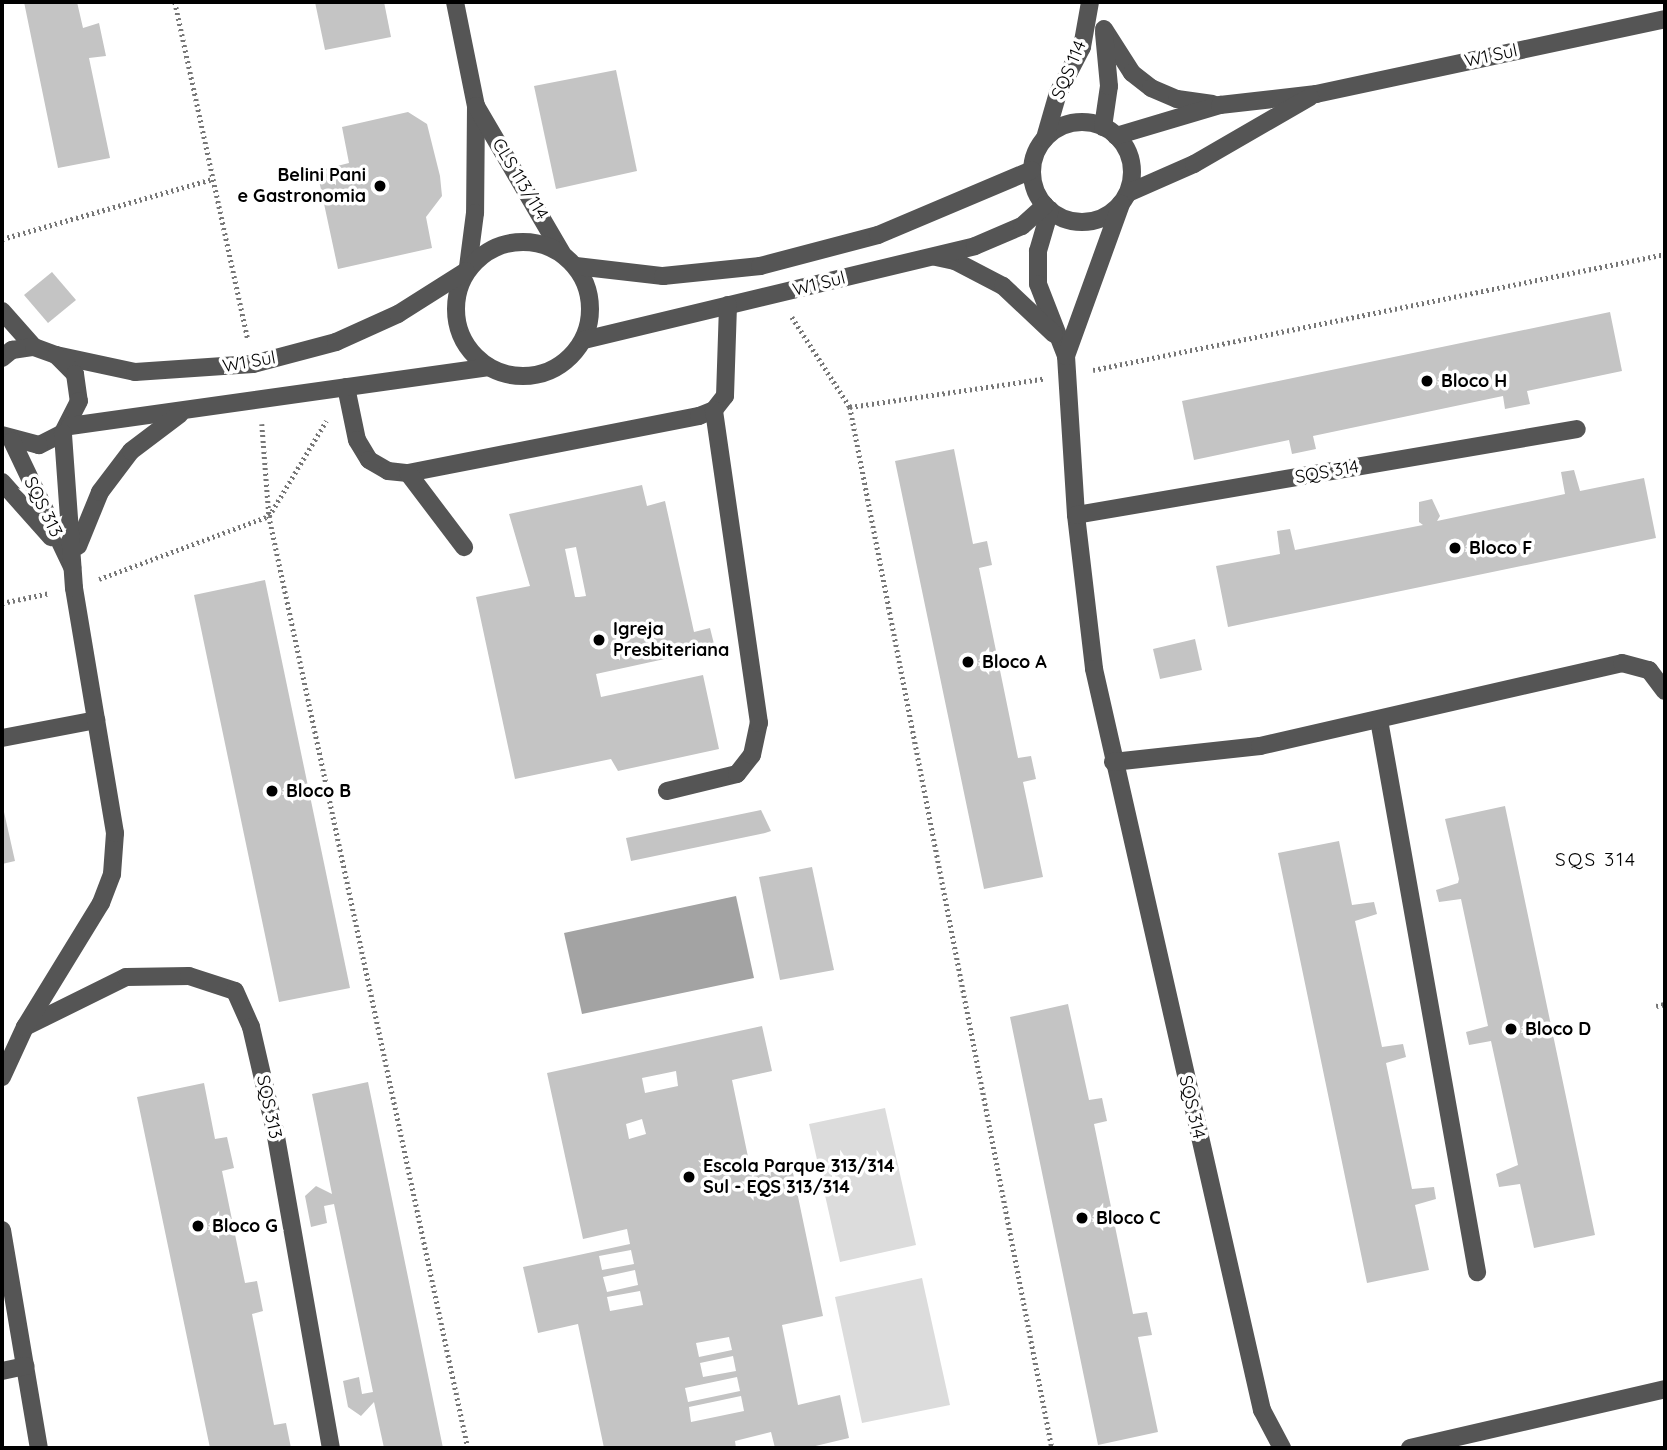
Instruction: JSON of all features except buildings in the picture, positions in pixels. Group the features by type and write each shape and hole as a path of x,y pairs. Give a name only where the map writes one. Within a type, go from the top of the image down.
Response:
{"street":[{"name":"CLS 113/114","path":"455,2 476,106 475,213 467,269"},
{"name":"SQS 114","path":"1091,2 1104,29 1109,86 1109,131"},
{"name":"SQS 114","path":"1045,138 1058,93 1082,47 1091,2"},
{"name":"W1 Sul","path":"1109,131 1220,105 1317,94 1665,19"},
{"path":"1104,29 1132,73 1151,88 1177,99 1220,105"},
{"name":"W1 Sul","path":"1124,198 1194,164 1317,94"},
{"name":"CLS 113/114","path":"476,106 562,253"},
{"path":"1072,123 1109,131 1131,162 1124,198 1109,214 1079,222 1047,208 1032,170 1045,138 1072,123"},
{"name":"W1 Sul","path":"576,266 663,276 760,266 878,235 1032,170"},
{"name":"SQS 314","path":"1064,350 1124,198"},
{"name":"W1 Sul","path":"584,340 777,295 997,239 1022,226 1047,208"},
{"name":"SQS 314","path":"1047,208 1038,251 1038,284 1064,350 1076,515 1094,669 1262,1410 1282,1448"},
{"path":"530,241 562,253 576,266 589,289 591,315 584,340 567,361 542,374 515,376 489,367 468,349 457,324 456,297 467,269 496,246 530,241"},
{"path":"933,256 955,261 1003,286 1064,350"},
{"name":"W1 Sul","path":"34,348 135,372 253,364 348,337 398,314 467,269"},
{"path":"346,387 357,440 369,460 388,471 408,473 714,410 725,396 729,305"},
{"path":"2,311 34,348"},
{"path":"2,358 12,350 34,348"},
{"name":"SQS 313","path":"2,1077 25,1027 101,903 112,874 115,833 70,553 67,429 79,401 75,374 56,355"},
{"path":"7,438 39,444 67,429 489,367"},
{"path":"667,791 737,774 752,755 759,723 714,410"},
{"path":"2,482 70,553 100,492 131,451 180,414"},
{"name":"SQS 314","path":"1076,515 1577,429"},
{"name":"SQS 313","path":"7,438 70,553"},
{"path":"408,473 464,547"},
{"path":"1113,762 1260,746 1622,663 1649,670 1665,691"},
{"path":"2,738 96,720"},
{"path":"1378,720 1477,1272"},
{"name":"SQS 313","path":"25,1027 126,978 189,976 235,992 251,1027 275,1130 331,1448"},
{"path":"2,1230 39,1448"},
{"path":"2,1371 25,1366"},
{"path":"1410,1448 1665,1389"}],"path":[{"path":"174,2 253,364"},
{"path":"2,239 213,179"},
{"path":"850,407 1066,376 1665,254"},
{"path":"777,295 850,407 1052,1448"},
{"path":"2,603 269,516 346,387"},
{"path":"260,400 269,516 467,1448"},
{"path":"1656,1006 1665,1004"}],"shaded area":[{"path":"736,896 754,978 582,1014 564,933"},
{"path":"885,1108 916,1245 840,1262 809,1124"},
{"path":"922,1278 950,1405 862,1423 835,1297"}],"place":[{"name":"Belini Pani e Gastronomia","path":"380,186"},
{"name":"Bloco H","path":"1427,381"},
{"name":"Bloco F","path":"1455,548"},
{"name":"Igreja Presbiteriana","path":"599,640"},
{"name":"Bloco A","path":"968,662"},
{"name":"Bloco B","path":"272,791"},
{"name":"Bloco D","path":"1511,1029"},
{"name":"Escola Parque 313/314 Sul - EQS 313/314","path":"689,1177"},
{"name":"Bloco C","path":"1082,1218"},
{"name":"Bloco G","path":"198,1226"}],"district":[{"name":"SQS 314","path":"1596,860"}]}
